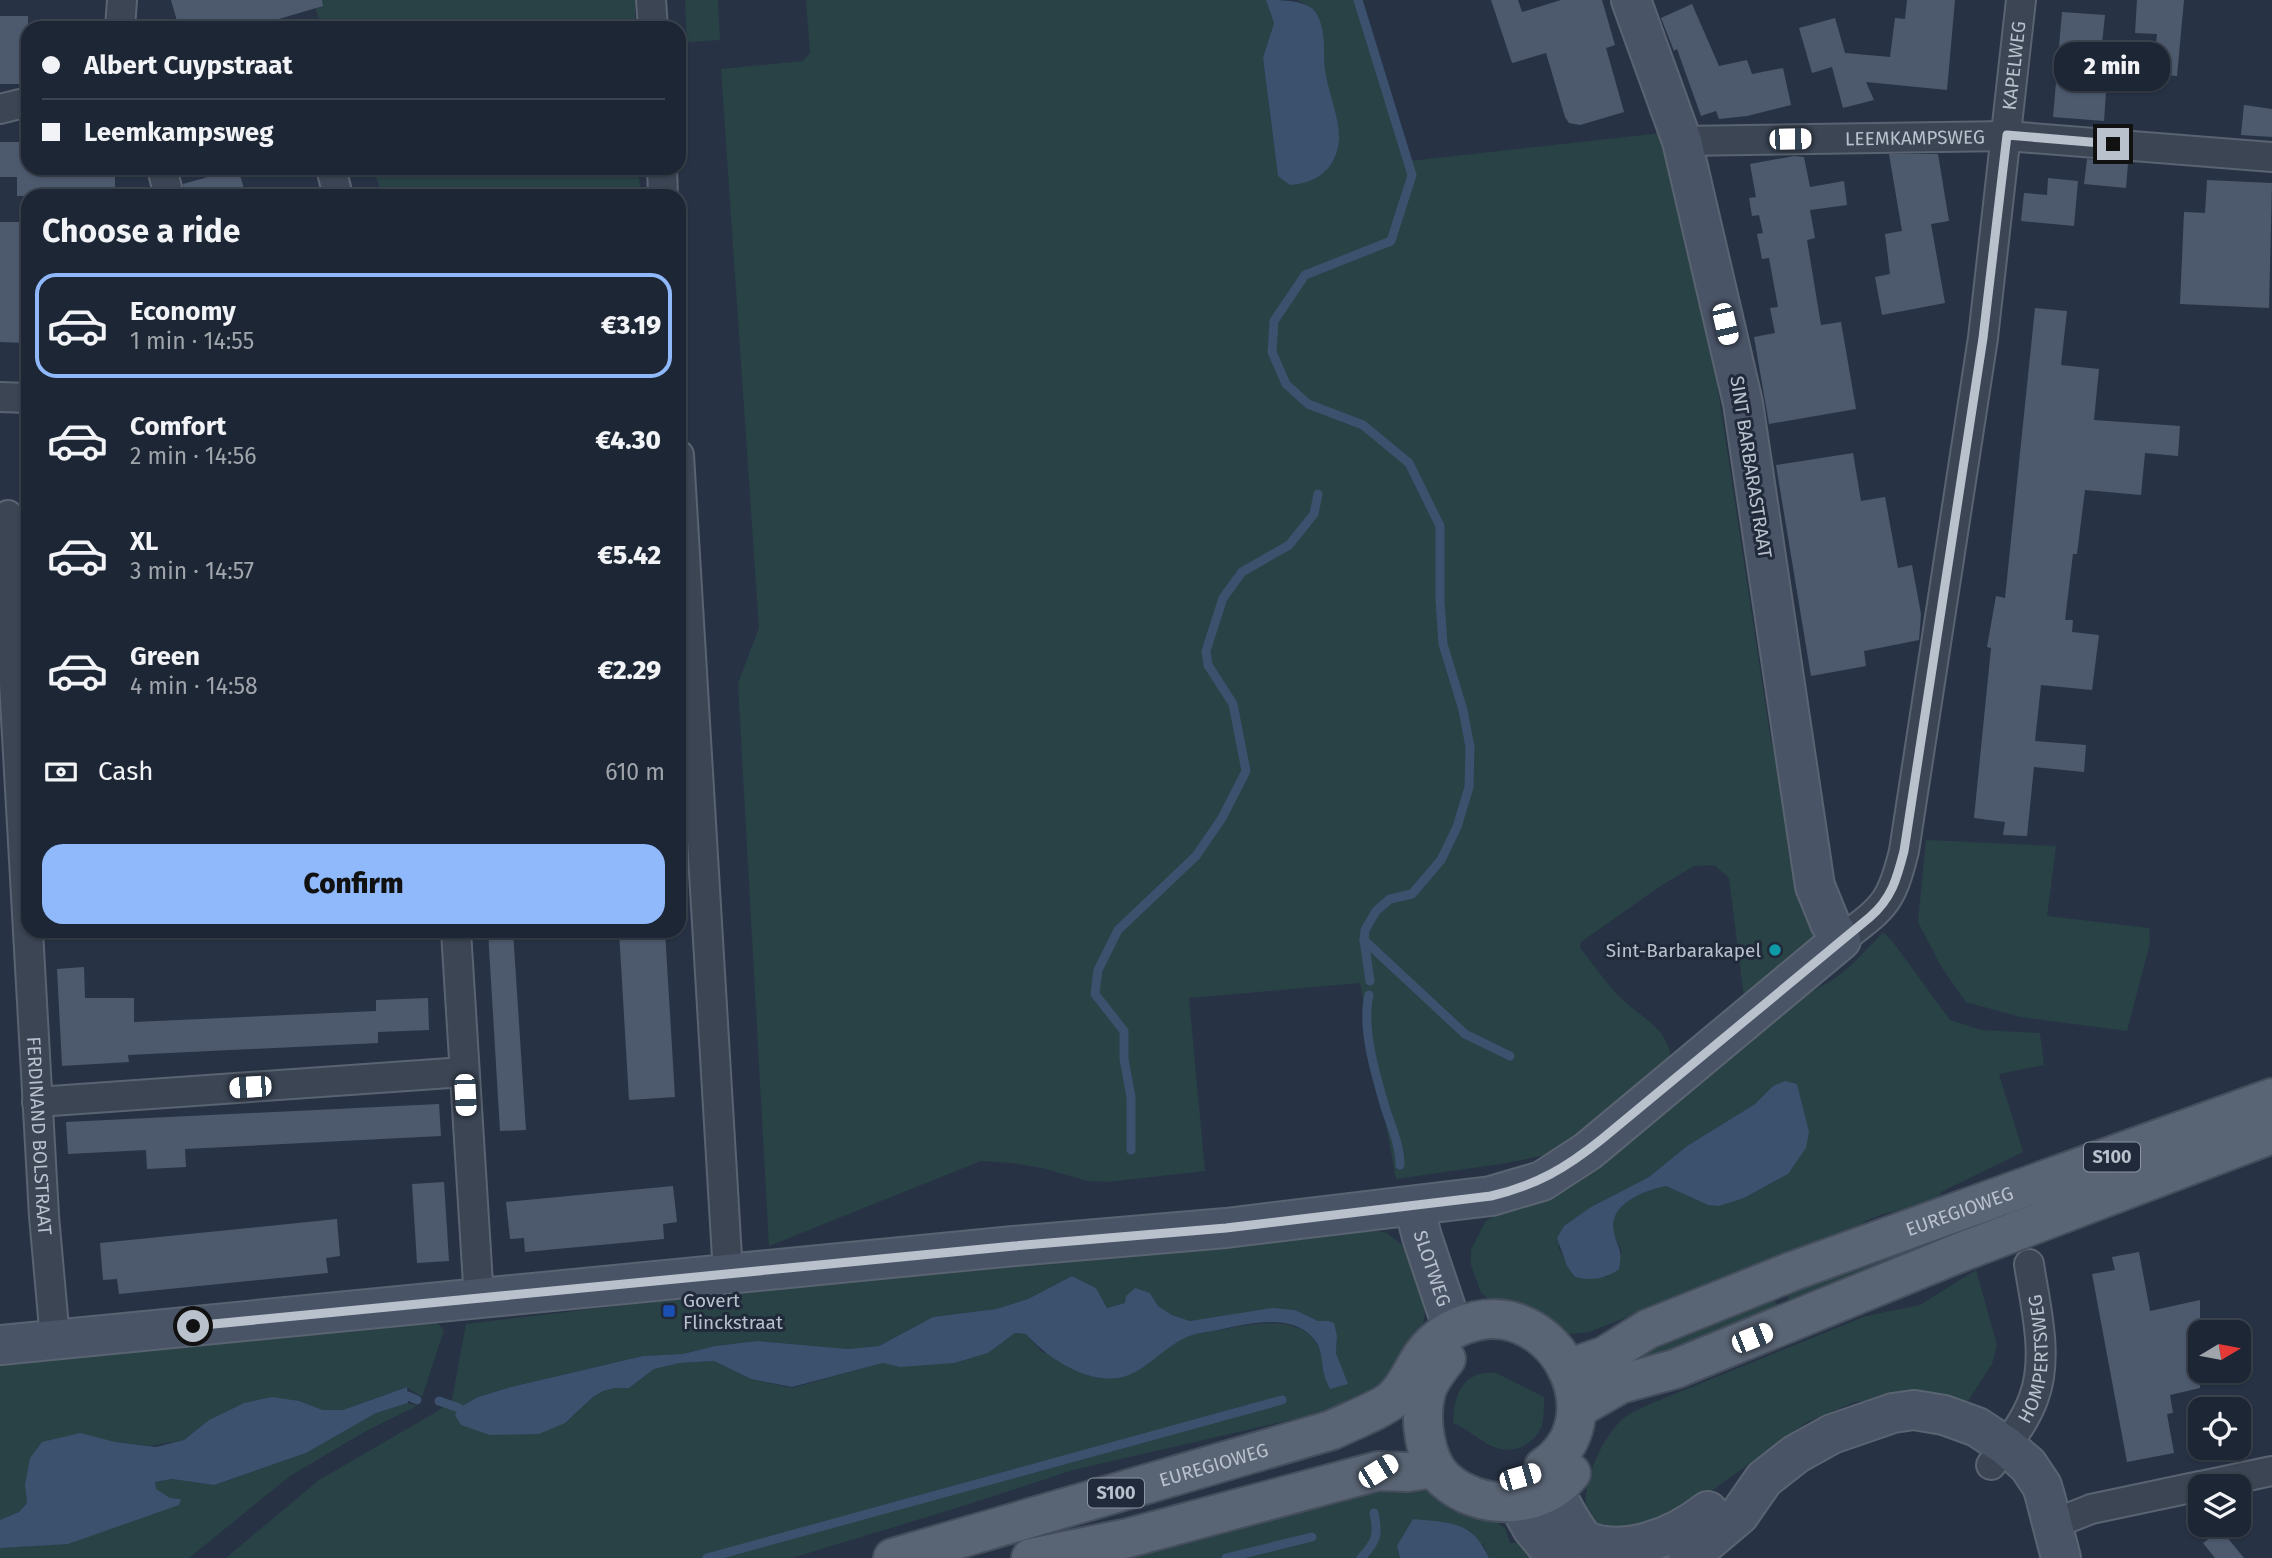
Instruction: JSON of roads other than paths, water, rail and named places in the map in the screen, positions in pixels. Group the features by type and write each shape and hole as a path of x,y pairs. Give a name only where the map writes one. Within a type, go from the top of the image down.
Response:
{"main road":[{"name":"EUREGIOWEG","path":"1562,1359 1601,1338 1648,1329 1793,1271 2272,1098"},
{"name":"EUREGIOWEG","path":"1587,1419 1622,1405 1675,1369 1956,1254 2272,1134"},
{"path":"1431,1458 1447,1451 1480,1472 1494,1477 1568,1477 1580,1461 1587,1419 1562,1359 1538,1333 1517,1323 1497,1320 1429,1347 1414,1398 1431,1458 1445,1479 1464,1492 1484,1500 1518,1503 1537,1498 1549,1478"},
{"name":"EUREGIOWEG","path":"893,1558 1332,1430 1392,1400 1414,1398"},
{"name":"S100","path":"1031,1558 1128,1538 1378,1471 1402,1455 1431,1458"}],"street":[{"path":"120,21 122,0"},
{"path":"651,0 652,21"},
{"name":"SINT BARBARASTRAAT","path":"1631,0 1682,141 1743,403 1815,886 1830,923 1841,940"},
{"name":"KAPELWEG","path":"1841,940 1885,905 1896,886 1904,851 1983,338 2021,0"},
{"path":"0,109 21,104"},
{"name":"LEEMKAMPSWEG","path":"1682,141 2007,135 2272,157"},
{"path":"0,397 21,398"},
{"name":"FERDINAND BOLSTRAAT","path":"8,515 18,871 21,889"},
{"path":"686,570 729,1274"},
{"name":"FERDINAND BOLSTRAAT","path":"28,938 37,1102 55,1339"},
{"path":"456,938 479,1300"},
{"name":"SLOTWEG","path":"0,1345 1014,1246 1226,1228 1510,1192 1556,1173 1602,1139 1841,940"},
{"path":"37,1102 464,1072"},
{"name":"SLOTWEG","path":"1427,1204 1422,1237 1463,1333"},
{"name":"HOMPERTSWEG","path":"1998,1456 2023,1422 2035,1396 2038,1382 2039,1338 2029,1264"},
{"name":"HOMPERTSWEG","path":"1518,1503 1532,1528 1571,1552 1601,1553 1617,1557 1636,1555 1653,1550 1675,1538 1728,1495 1764,1479 1819,1440 1903,1410 1924,1410 1965,1422 1998,1456 2028,1465 2042,1486 2056,1541"},
{"path":"2251,1475 2272,1471"},
{"name":"HOMPERTSWEG","path":"1549,1478 1571,1522 1571,1552"},
{"name":"HOMPERTSWEG","path":"1688,1558 1739,1515 1764,1479"},
{"path":"2056,1541 2091,1509 2188,1489"}],"water":[{"path":"1266,0 1307,5 1317,14 1322,29 1325,70 1338,123 1339,139 1330,166 1317,177 1300,184 1290,185 1278,176 1263,58 1274,23"},
{"path":"1785,1081 1797,1084 1809,1132 1806,1148 1788,1174 1744,1198 1719,1206 1708,1205 1666,1186 1639,1195 1622,1206 1613,1222 1620,1253 1619,1269 1598,1278 1575,1277 1567,1266 1557,1238 1564,1226 1591,1207 1649,1177 1687,1146 1755,1104 1773,1086"},
{"path":"1072,1276 1096,1288 1107,1308 1125,1303 1126,1296 1135,1288 1150,1293 1158,1306 1172,1315 1190,1321 1272,1308 1295,1310 1318,1321 1329,1321 1334,1323 1337,1336 1336,1353 1348,1384 1330,1389 1324,1376 1319,1347 1305,1331 1294,1325 1269,1322 1191,1336 1172,1345 1137,1371 1115,1378 1087,1375 1073,1369 1046,1353 1026,1334 1015,1333 988,1353 954,1363 900,1367 883,1363 792,1387 751,1379 714,1361 680,1363 654,1369 629,1388 603,1391 565,1423 539,1434 490,1435 461,1425 455,1415 460,1407 478,1397 643,1356 683,1354 715,1346 757,1341 848,1349 879,1346 933,1317 996,1309 1028,1299"},
{"path":"407,1387 408,1403 376,1413 306,1453 214,1485 172,1479 155,1482 156,1489 170,1498 181,1499 179,1505 68,1544 0,1548 0,1520 19,1512 27,1503 25,1485 30,1458 42,1442 80,1433 115,1442 156,1447 184,1440 209,1420 244,1403 272,1397 299,1401 323,1410 343,1410"},
{"path":"1413,1519 1449,1523 1467,1530 1475,1536 1489,1558 1400,1558 1397,1546"}],"waterway":[{"path":"1358,0 1412,175 1391,241 1305,275 1274,321 1272,352 1286,384 1308,404 1363,425 1409,463 1440,526 1443,644 1463,710 1470,747 1469,787 1457,827 1441,860 1412,894 1390,899 1376,911 1365,930 1370,981"},
{"path":"1131,1150 1131,1097 1124,1059 1124,1031 1095,994 1098,970 1118,930 1196,856 1222,818 1246,771 1233,704 1208,665 1206,651 1223,598 1242,572 1289,545 1314,514 1318,494"},
{"path":"1364,940 1465,1034 1510,1056"},
{"path":"1369,995 1368,1036 1381,1095 1397,1143 1400,1165"},
{"path":"408,1396 417,1400"},
{"path":"707,1558 1282,1400"},
{"path":"439,1401 459,1408"},
{"path":"1361,1558 1375,1538 1374,1513"},
{"path":"1226,1558 1312,1537"}],"place":[{"name":"Sint-Barbarakapel","path":"1775,950"},
{"name":"Govert Flinckstraat","path":"669,1311"}]}
